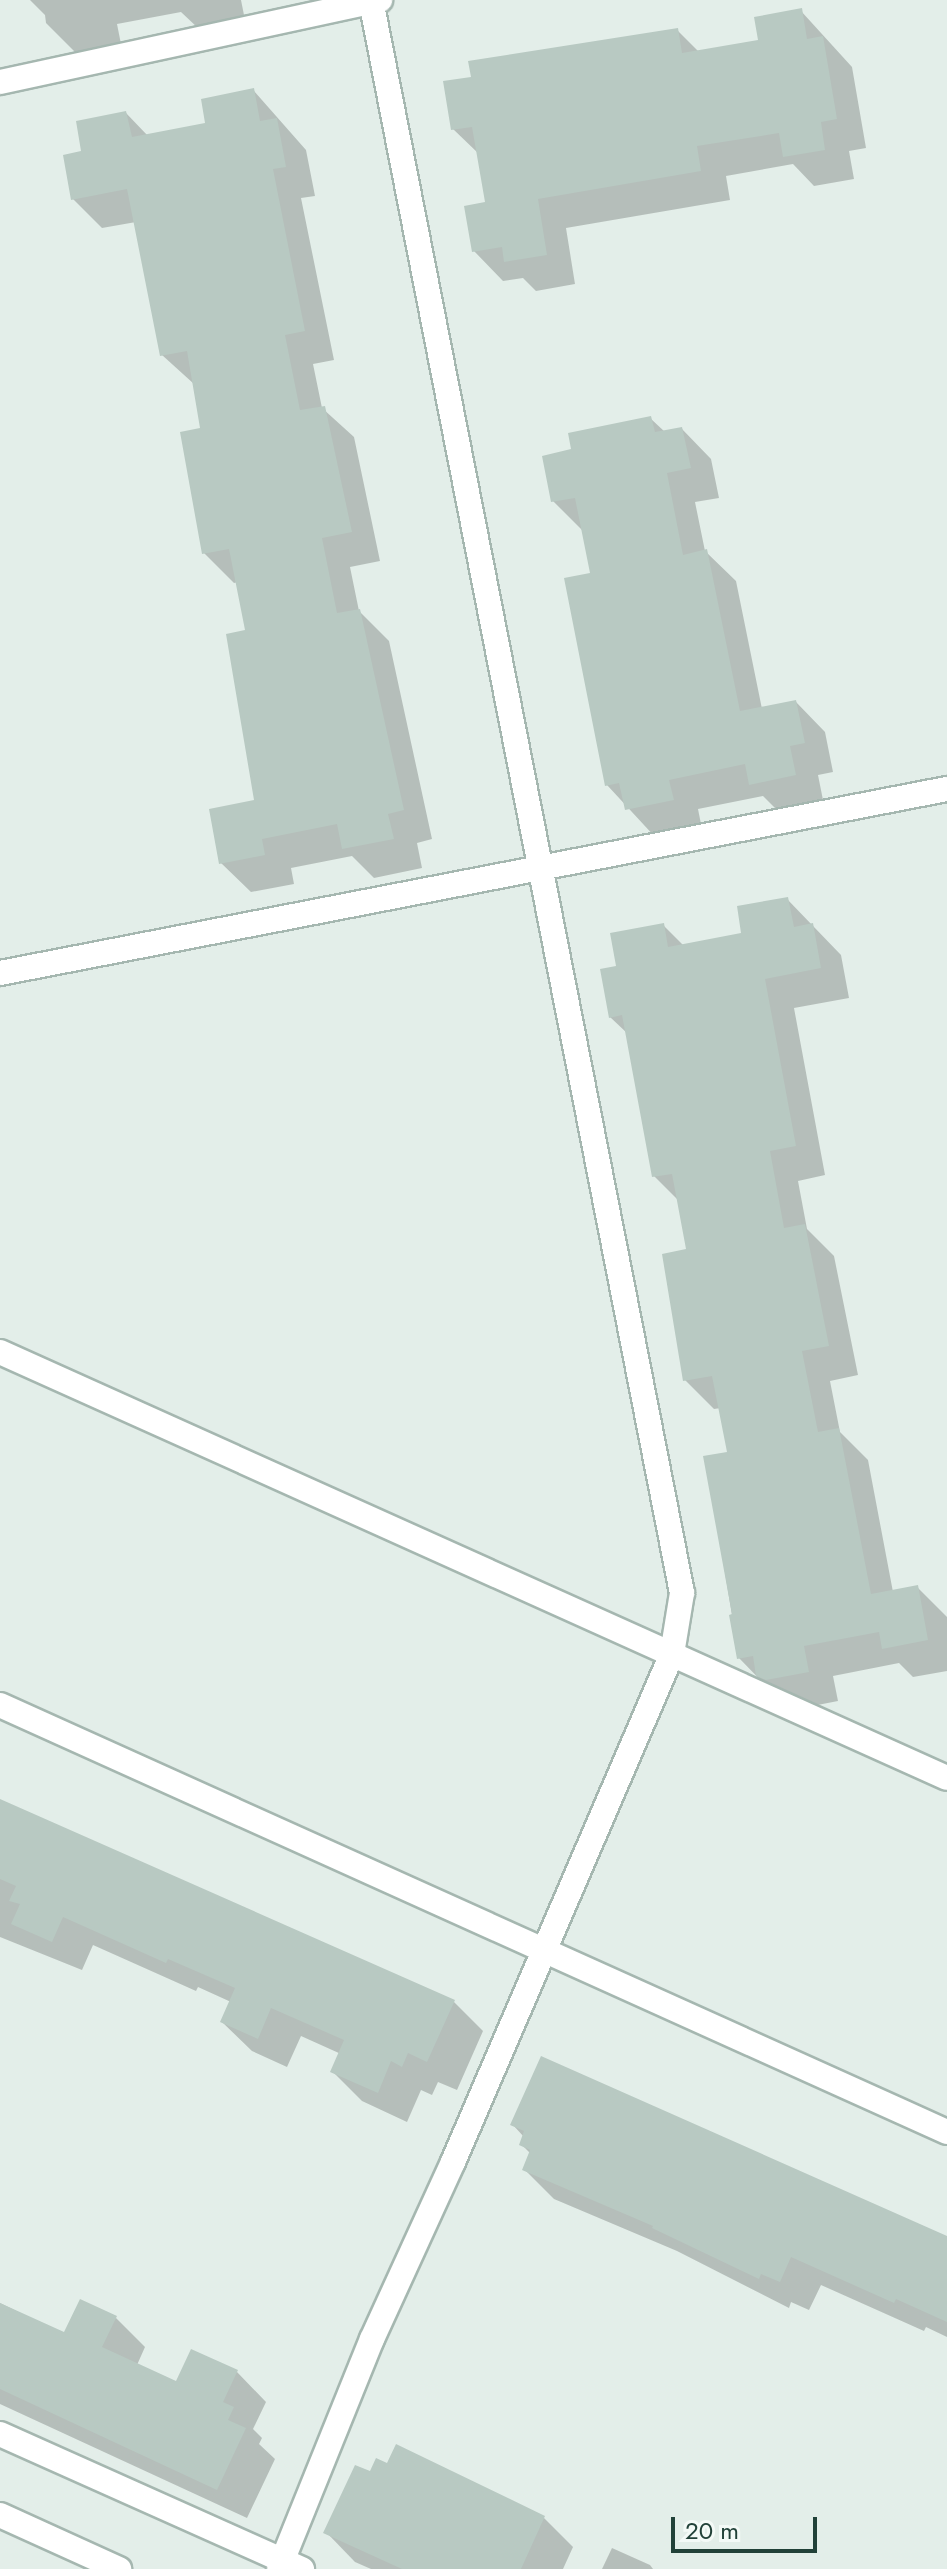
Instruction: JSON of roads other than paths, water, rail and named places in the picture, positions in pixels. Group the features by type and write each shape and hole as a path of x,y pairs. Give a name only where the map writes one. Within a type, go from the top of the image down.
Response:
{"street":[{"path":"0,82 374,1 682,1593 672,1654 453,2162 372,2339 288,2566 0,2434"},
{"path":"0,973 947,789"},
{"path":"0,1352 947,1778"},
{"path":"0,1705 947,2132"},
{"path":"0,2515 119,2569"}]}
